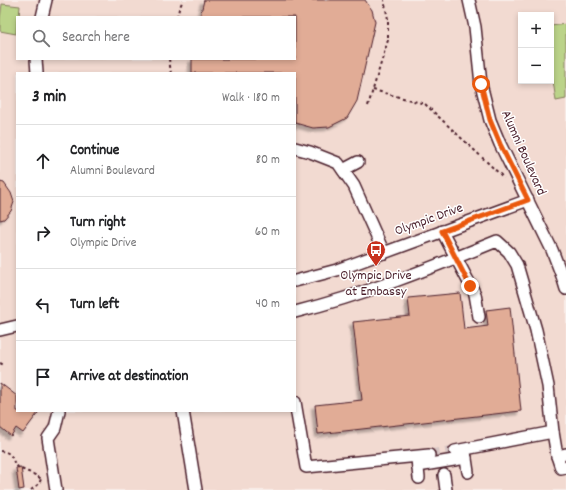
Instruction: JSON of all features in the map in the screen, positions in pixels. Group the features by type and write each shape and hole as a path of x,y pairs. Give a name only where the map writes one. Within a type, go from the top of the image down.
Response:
{"street":[{"path":"42,16 46,0"},
{"name":"Alumni Boulevard","path":"468,0 475,27 481,84 490,120 500,144 552,250 566,289"},
{"path":"36,60 37,72"},
{"path":"296,148 338,163 354,186 384,253"},
{"path":"343,170 358,162"},
{"name":"Olympic Drive","path":"296,281 337,270 528,200"},
{"path":"442,231 475,294 479,317"},
{"path":"296,312 386,284 497,241 509,252 517,266 536,330 548,386 553,432 562,455 561,468 566,467"},
{"path":"0,330 16,326"},
{"path":"296,408 306,467 417,461 462,453 553,432"},
{"path":"56,490 48,438 55,428 59,412"},
{"path":"184,412 196,490"},
{"path":"462,453 468,472"},
{"path":"417,461 429,455"},
{"path":"417,461 419,478"},
{"path":"444,475 446,490"}],"path":[{"path":"177,16 183,0"},
{"path":"368,106 388,40 388,19 384,0"},
{"path":"169,60 171,72"},
{"path":"373,90 424,104 505,179"},
{"path":"0,364 4,365"},
{"path":"0,451 7,452 12,457 16,466 41,479 54,477"},
{"path":"31,490 39,484 41,479"}],"shaded area":[{"path":"0,0 566,0 566,490 0,490"}],"green space":[{"path":"2,4 20,6 19,16 16,16 16,34 0,31"},
{"path":"566,24 566,99 556,101 554,84 554,26"}],"building":[{"path":"204,0 365,0 372,10 375,22 357,101 347,118 329,127 313,128 296,123 296,72 192,72 192,60 296,60 296,16 200,16"},
{"path":"0,182 4,183 11,193 14,202 11,211 4,219 0,220"},
{"path":"460,293 464,329 488,326 486,310 510,307 521,411 318,434 315,405 362,400 353,322 410,316 408,298"},
{"path":"0,383 16,395 16,412 38,413 23,433 16,428 11,436 0,427"},
{"path":"21,467 24,489 19,490 16,468"}],"tunnel":[{"path":"429,455 455,451"}],"place":[{"name":"Olympic Drive at Embassy","path":"376,267"}],"route":[{"path":"470,286 442,231 528,200 500,144 490,120 481,84"}]}
